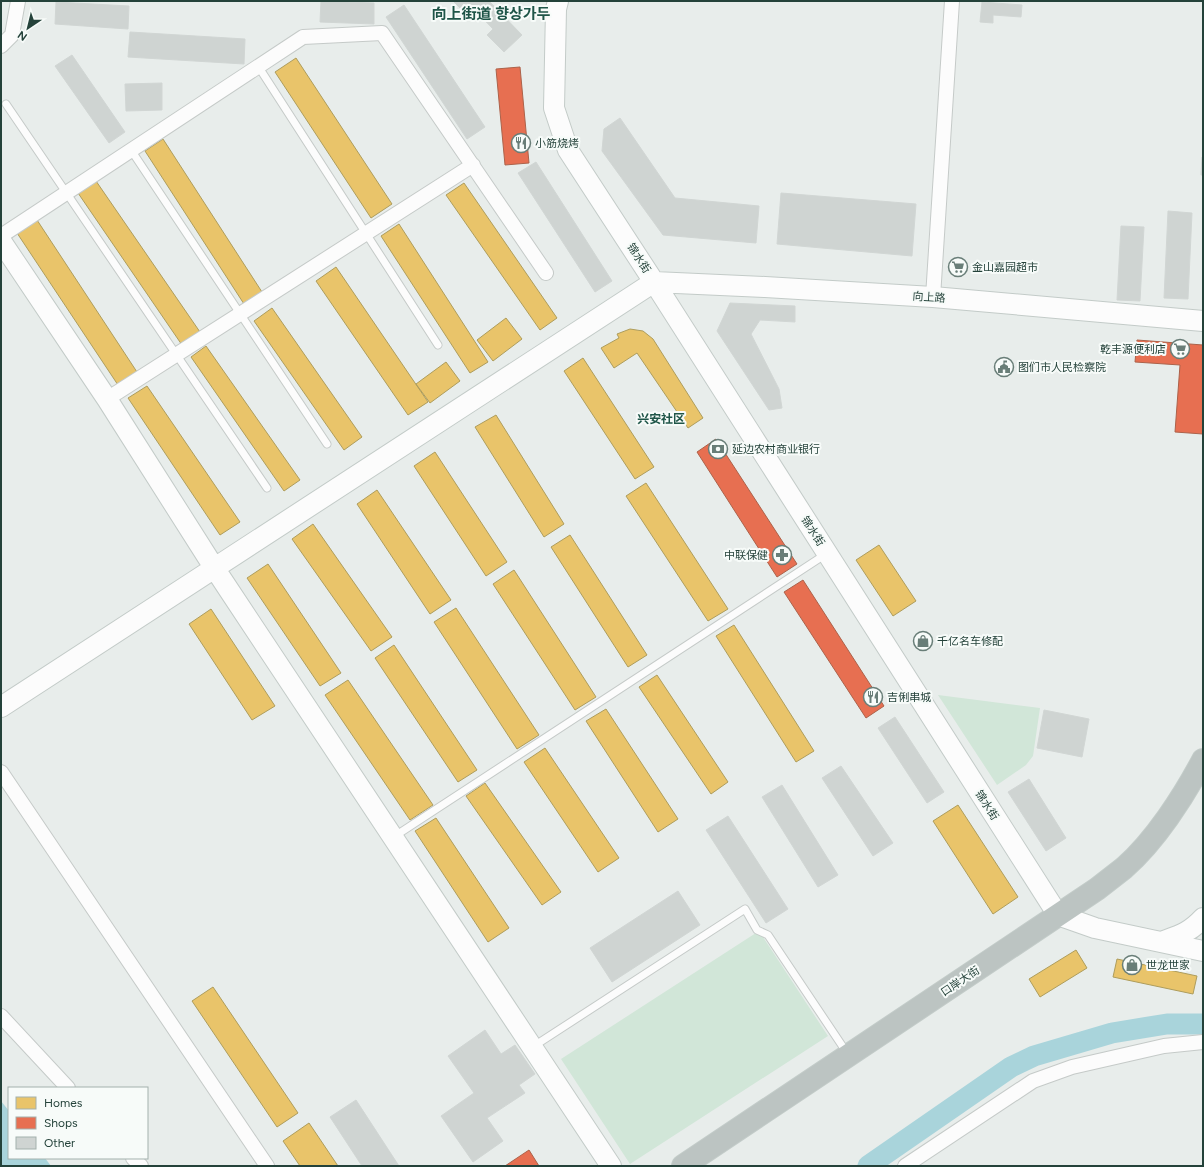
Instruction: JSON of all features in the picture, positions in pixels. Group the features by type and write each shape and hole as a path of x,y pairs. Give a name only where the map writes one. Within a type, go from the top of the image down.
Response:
{"highway":[{"name":"口岸大街","path":"682,1166 1097,889 1124,868 1144,848 1173,808 1203,760"}],"street":[{"path":"1,46 12,35 18,1"},
{"name":"锦水街","path":"558,1 556,9 554,108 568,150 654,282 1058,915"},
{"path":"933,297 952,1"},
{"path":"1,236 303,37 382,32 546,273"},
{"path":"107,399 473,165"},
{"path":"1,241 107,399 215,569 611,1166"},
{"path":"1,708 654,282"},
{"name":"向上路","path":"654,282 773,287 933,297 1203,321"},
{"path":"1,772 267,1166"},
{"path":"1058,915 1095,928 1203,951"},
{"path":"1161,942 1186,933 1195,927 1203,918"},
{"path":"1,1016 67,1087"},
{"path":"905,1166 1033,1081 1072,1067 1164,1046 1203,1042"}],"lane":[{"path":"258,66 438,345"},
{"path":"6,104 267,488"},
{"path":"131,150 327,444"},
{"path":"393,837 827,554"},
{"path":"532,1047 745,909 758,930 768,935 849,1055"}],"green space":[{"path":"938,695 1040,708 1033,756 1026,765 997,785"},
{"path":"759,931 828,1036 630,1164 561,1059"}],"water":[{"path":"1,1101 8,1110 8,1159 46,1159 51,1166 1,1166"}],"building: Homes":[{"path":"296,58 392,204 371,218 275,72"},
{"path":"163,139 262,292 244,304 145,151"},
{"path":"96,181 200,332 182,345 78,193"},
{"path":"464,183 557,318 540,330 446,195"},
{"path":"37,220 137,372 118,385 17,233"},
{"path":"399,224 488,362 470,373 381,236"},
{"path":"336,267 428,402 408,415 316,281"},
{"path":"272,308 362,437 344,450 254,321"},
{"path":"506,318 522,339 493,361 477,340"},
{"path":"630,329 643,331 653,339 703,418 688,428 637,353 614,368 601,348 619,338 617,334"},
{"path":"206,346 300,480 284,491 191,357"},
{"path":"583,358 654,467 635,479 564,371"},
{"path":"446,362 460,381 430,403 416,384"},
{"path":"147,386 240,522 220,535 128,398"},
{"path":"496,415 564,524 544,537 475,427"},
{"path":"435,452 507,562 486,576 414,466"},
{"path":"646,483 728,609 708,621 626,496"},
{"path":"377,490 451,600 430,614 357,504"},
{"path":"313,524 392,637 371,651 292,539"},
{"path":"570,535 647,655 628,667 551,547"},
{"path":"879,545 916,601 893,616 856,560"},
{"path":"268,564 341,673 320,686 247,578"},
{"path":"514,570 596,697 575,710 493,584"},
{"path":"456,608 539,735 517,749 434,622"},
{"path":"211,609 275,706 252,720 189,624"},
{"path":"734,625 814,751 796,762 716,636"},
{"path":"394,645 477,770 458,782 375,658"},
{"path":"657,675 728,782 711,794 639,687"},
{"path":"348,680 433,805 410,820 325,695"},
{"path":"606,709 678,819 658,832 586,721"},
{"path":"545,748 619,858 598,872 524,762"},
{"path":"485,783 561,892 542,905 466,796"},
{"path":"958,805 1018,897 993,914 933,821"},
{"path":"436,818 509,928 488,942 415,831"},
{"path":"1076,950 1087,968 1040,997 1029,979"},
{"path":"1117,959 1197,976 1193,994 1113,977"},
{"path":"213,987 298,1113 277,1127 192,1001"},
{"path":"309,1123 338,1166 300,1166 283,1141"}],"building: Shops":[{"path":"520,67 529,163 505,165 496,69"},
{"path":"1137,340 1203,345 1203,434 1175,432 1180,365 1135,362"},
{"path":"716,439 797,564 777,577 697,452"},
{"path":"803,580 884,706 866,718 784,592"},
{"path":"529,1150 539,1166 505,1166"}],"building: Other":[{"path":"321,1 374,3 374,24 320,22"},
{"path":"453,1 489,1 522,35 504,52 487,35 493,29 468,3 461,9"},
{"path":"56,2 129,6 128,29 55,24"},
{"path":"982,2 1022,5 1021,17 993,15 993,23 980,22"},
{"path":"404,5 485,127 467,139 386,17"},
{"path":"130,32 245,39 244,64 128,57"},
{"path":"72,55 125,132 109,143 55,66"},
{"path":"162,83 162,110 126,111 125,84"},
{"path":"620,118 675,198 759,206 756,243 663,235 602,151 604,129"},
{"path":"1202,157 1203,175 1201,175"},
{"path":"536,162 612,281 595,292 518,173"},
{"path":"781,193 916,204 912,256 777,244"},
{"path":"1168,211 1192,213 1188,299 1164,298"},
{"path":"1121,226 1144,227 1140,301 1117,300"},
{"path":"730,303 795,306 795,322 760,320 751,334 779,389 782,408 769,410 717,331"},
{"path":"1044,710 1089,719 1082,757 1037,748"},
{"path":"895,717 944,792 927,803 878,728"},
{"path":"841,766 893,843 873,856 822,778"},
{"path":"1029,779 1066,838 1046,851 1008,792"},
{"path":"782,785 838,875 818,887 762,797"},
{"path":"728,816 788,909 766,923 706,830"},
{"path":"678,891 700,925 612,982 590,948"},
{"path":"485,1030 501,1054 515,1045 535,1074 519,1085 525,1093 487,1118 503,1141 473,1162 441,1116 474,1093 448,1056"},
{"path":"356,1100 399,1166 362,1166 330,1117"}],"waterway":[{"path":"868,1166 1011,1067 1034,1056 1112,1033 1167,1024 1202,1024"}],"place":[{"name":"小筋烧烤","path":"521,143"},
{"name":"金山嘉园超市","path":"958,267"},
{"name":"乾丰源便利店","path":"1180,349"},
{"name":"图们市人民检察院","path":"1004,367"},
{"name":"延边农村商业银行","path":"718,449"},
{"name":"中联保健","path":"782,555"},
{"name":"千亿名车修配","path":"923,641"},
{"name":"吉俐串城","path":"873,697"},
{"name":"世龙世家","path":"1132,965"}],"district":[{"name":"向上街道 향상가두","path":"491,14"},
{"name":"兴安社区","path":"661,419"}]}
